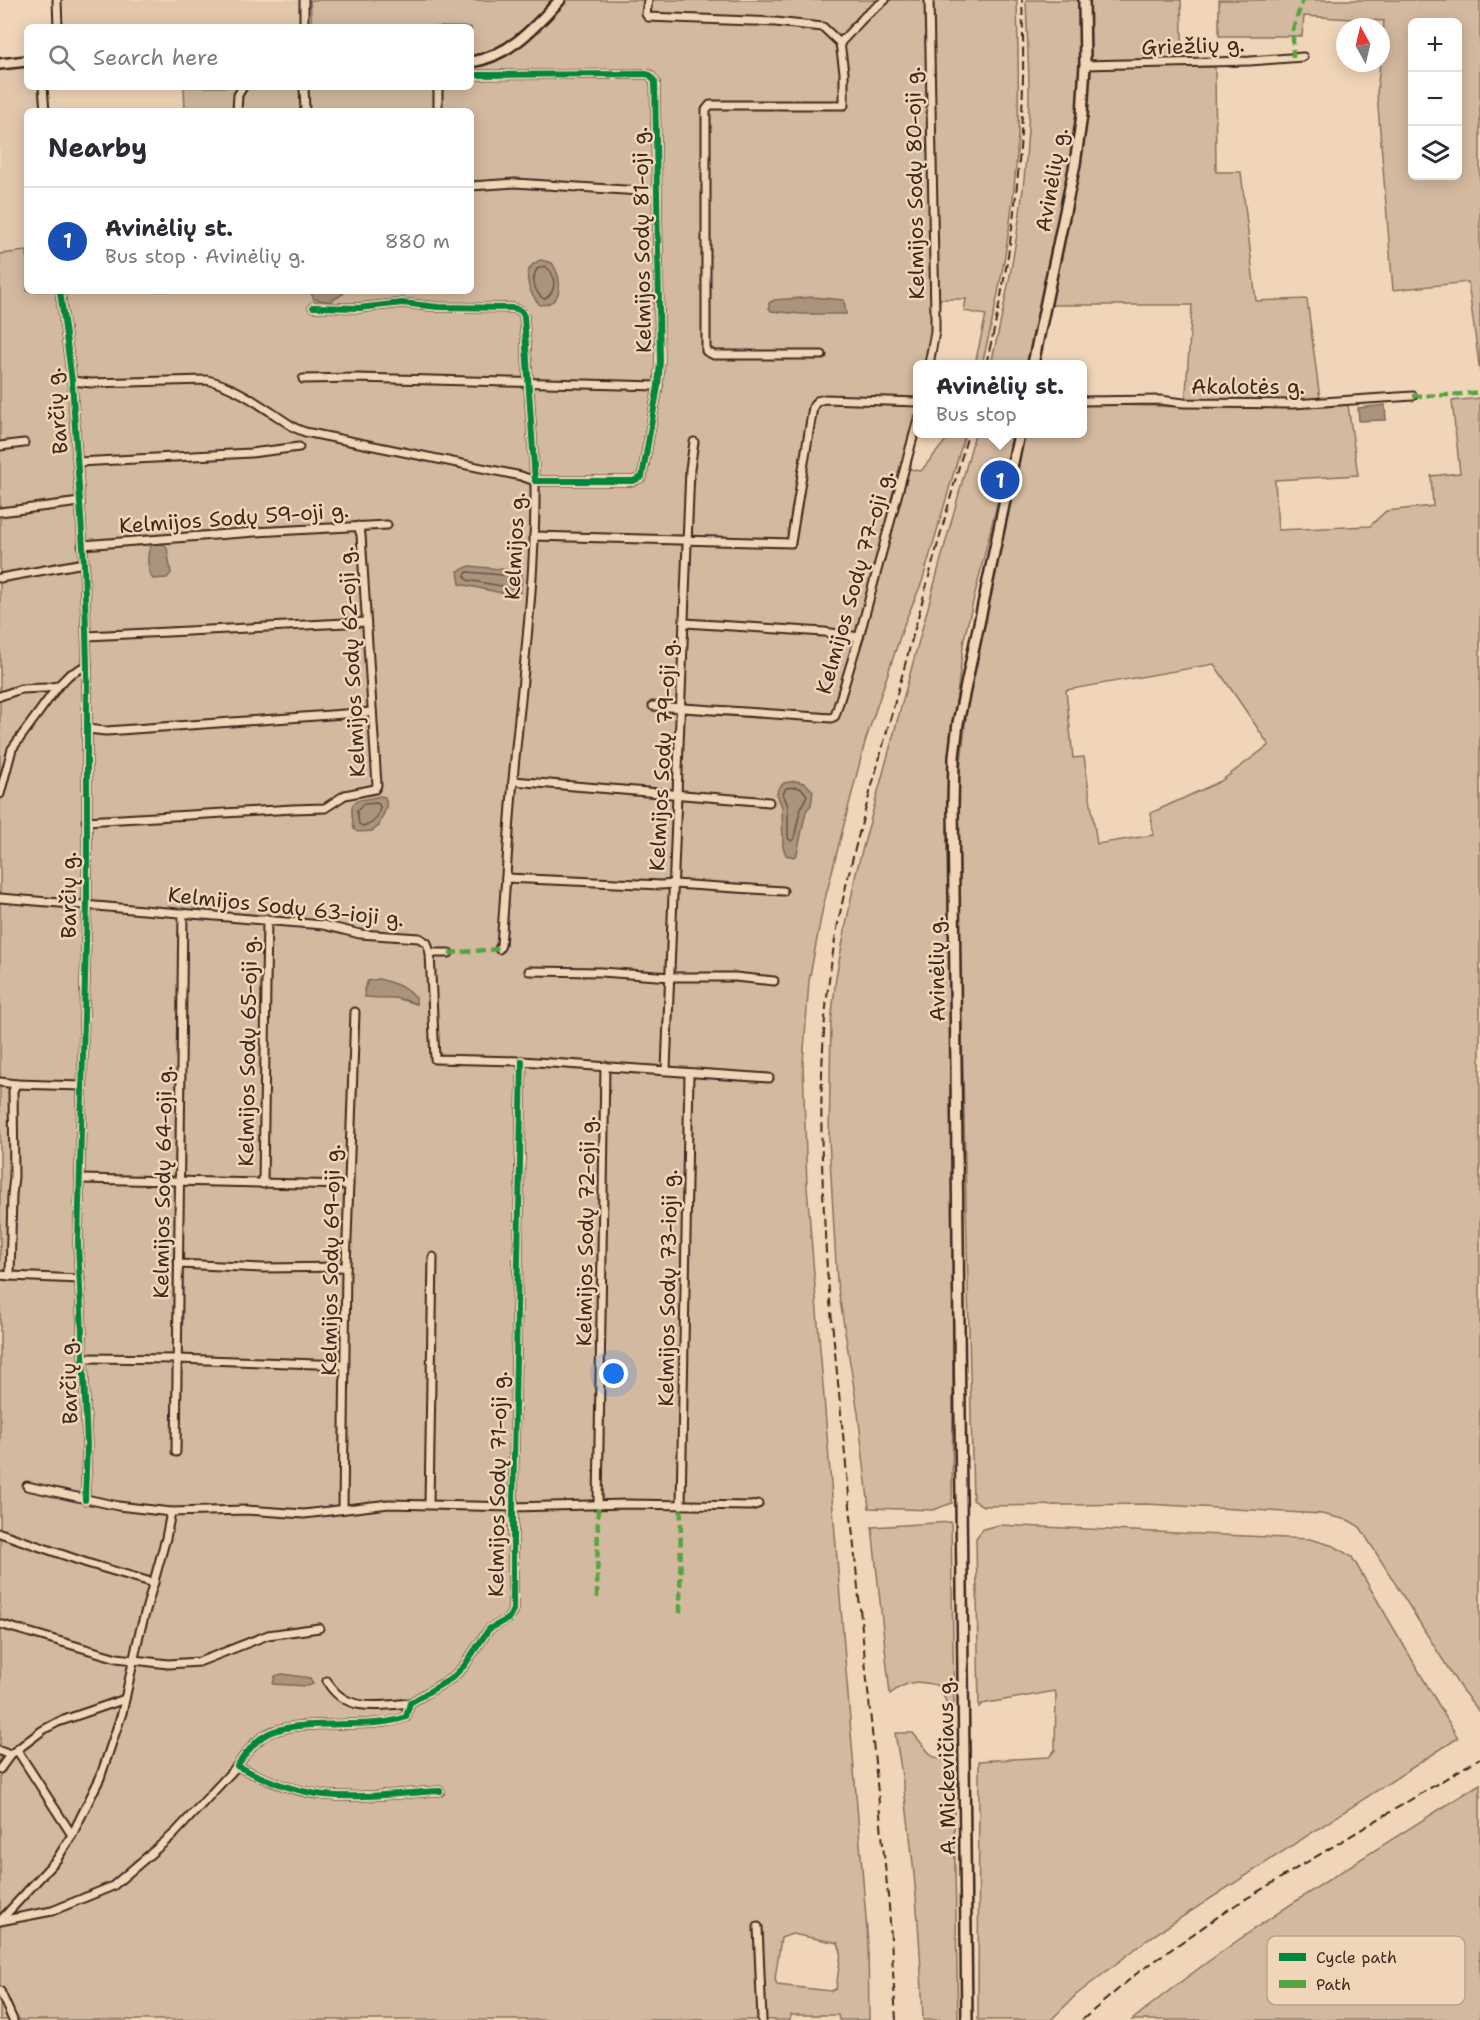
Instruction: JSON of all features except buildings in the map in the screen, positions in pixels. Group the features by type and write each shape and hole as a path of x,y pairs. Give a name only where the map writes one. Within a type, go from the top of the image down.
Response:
{"main road":[{"path":"474,61 493,56 518,42 560,0"},
{"name":"Avinėlių g.","path":"1034,360 1075,164 1082,115 1085,65 1084,0"},
{"path":"0,64 24,61"},
{"name":"Avinėlių g.","path":"962,1511 954,757 963,694 1017,438"},
{"name":"A. Mickevičiaus g.","path":"962,1511 968,2020"}],"street":[{"path":"57,0 58,24"},
{"path":"304,0 304,24"},
{"path":"648,0 646,6 648,17 775,22 823,27 840,43 844,72 844,105 710,105 706,110 706,351 710,354 822,355"},
{"path":"840,43 866,15 885,0"},
{"name":"Kelmijos Sodų 80-oji g.","path":"929,0 935,315 935,332 930,360"},
{"name":"Griežlių g.","path":"1085,65 1250,61 1303,57"},
{"name":"Kelmijos Sodų 81-oji g.","path":"474,75 625,73 650,75 654,78 657,88 656,192 660,361 658,386 642,477 633,481 535,481"},
{"path":"43,90 45,108"},
{"path":"237,108 238,95 241,90"},
{"path":"304,90 305,108"},
{"path":"438,90 438,108"},
{"path":"474,186 515,183 656,192"},
{"name":"Barčių g.","path":"60,294 72,381 87,636 87,904 78,1243 85,1358 87,1444 85,1500"},
{"path":"313,307 359,308 402,303 438,307 514,308 521,311 524,316 535,481"},
{"path":"303,379 357,378 658,386"},
{"name":"Kelmijos g.","path":"72,381 91,383 207,380 236,392 305,432 521,476 535,481 534,536 499,949"},
{"name":"Akalotės g.","path":"1087,401 1293,404 1413,396"},
{"path":"534,536 791,543 813,407 817,401 825,399 913,402"},
{"name":"Kelmijos Sodų 77-oji g.","path":"653,706 834,717 859,637 913,437"},
{"name":"Kelmijos Sodų 79-oji g.","path":"666,1070 689,540 690,469 694,442"},
{"path":"0,446 24,443"},
{"path":"78,462 251,453 299,447"},
{"path":"0,512 80,502"},
{"name":"Kelmijos Sodų 59-oji g.","path":"82,545 387,525"},
{"name":"Kelmijos Sodų 62-oji g.","path":"86,821 293,809 315,810 325,808 345,795 371,791 377,785 361,535 358,526"},
{"path":"0,578 84,563"},
{"path":"87,636 366,622"},
{"path":"685,623 824,632 859,637"},
{"path":"0,794 12,749 58,686 69,675 87,666"},
{"path":"0,696 21,689 58,686"},
{"path":"87,729 106,730 372,712"},
{"path":"513,781 769,802"},
{"path":"506,878 674,884 783,891"},
{"name":"Kelmijos Sodų 63-ioji g.","path":"0,898 322,925 360,934 419,938 427,943 430,953"},
{"name":"Kelmijos Sodų 64-oji g.","path":"176,1452 183,913"},
{"name":"Kelmijos Sodų 65-oji g.","path":"263,1184 267,919"},
{"path":"449,953 430,953 435,1059 522,1061 769,1078"},
{"path":"529,971 601,972 671,977 735,977 774,981"},
{"name":"Kelmijos Sodų 69-oji g.","path":"343,1509 346,1267 355,1012"},
{"name":"Kelmijos Sodų 71-oji g.","path":"237,1766 253,1744 262,1736 273,1731 396,1720 406,1717 410,1703 452,1678 464,1666 489,1629 508,1619 513,1610 522,1061"},
{"name":"Kelmijos Sodų 72-oji g.","path":"598,1504 605,1066"},
{"name":"Kelmijos Sodų 73-ioji g.","path":"681,1505 689,1072"},
{"path":"0,1082 82,1086"},
{"path":"10,1276 12,1195 15,1177 13,1091 16,1084"},
{"path":"81,1179 349,1185"},
{"path":"429,1504 433,1257"},
{"path":"179,1264 262,1268 346,1267"},
{"path":"0,1275 80,1279"},
{"path":"85,1358 344,1365"},
{"path":"27,1486 118,1506 171,1512 246,1510 304,1514 389,1504 513,1507 598,1504 752,1506 758,1504"},
{"path":"0,1921 57,1859 72,1835 100,1778 122,1713 133,1660 171,1512"},
{"path":"0,1533 154,1583"},
{"path":"0,1624 117,1658 168,1664 200,1662 268,1635 319,1629"},
{"path":"327,1681 335,1695 369,1707 410,1703"},
{"path":"0,1769 10,1755 57,1722 125,1699"},
{"path":"0,1750 10,1755"},
{"path":"17,1750 72,1835"},
{"path":"0,1921 52,1911 113,1886 175,1833 237,1766 273,1783 327,1795 440,1791"},
{"path":"758,1927 762,2020"},
{"path":"0,1991 13,2020"}],"shaded area":[{"path":"63,0 310,0 312,24 65,24"},
{"path":"310,0 552,0 516,35 495,48 474,55 474,24 312,24"},
{"path":"568,0 1017,0 1018,133 1016,162 1006,250 995,307 983,360 976,360 986,315 964,311 966,299 940,299 932,360 913,360 913,438 916,438 910,469 921,471 948,438 964,438 922,582 905,622 865,742 823,907 809,981 803,1063 807,1187 868,1943 869,2020 839,2020 838,2015 791,2015 790,2020 0,2020 0,1927 11,1914 0,1912 0,254 24,251 24,294 474,294 474,108 185,108 184,90 474,90 474,64 501,55 535,33","holes":["368,981 416,1004 364,989","792,1934 838,1943 841,1952 836,1989 831,1991 777,1985 775,1979 781,1938"]},
{"path":"1026,0 1079,0 1077,105 1070,168 1030,360 992,360 1006,298 1022,198 1029,96"},
{"path":"1090,0 1181,0 1183,67 1215,67 1216,172 1241,172 1256,301 1307,299 1321,407 1348,405 1358,475 1275,480 1278,530 1370,526 1386,511 1433,506 1431,476 1460,473 1452,401 1480,398 1480,1712 1461,1689 1360,1527 1348,1520 1322,1514 1146,1504 983,1506 973,1500 958,863 959,781 969,689 1022,438 1087,438 1087,404 1185,407 1192,305 1050,305 1080,155 1090,62","holes":["1214,664 1269,745 1221,781 1151,813 1153,835 1097,844 1084,757 1073,758 1066,690"]},
{"path":"1219,0 1480,0 1480,372 1468,282 1393,290 1377,94 1379,72 1390,72 1390,18 1304,16 1302,36 1219,36"},
{"path":"24,68 24,90 40,90 41,108 24,108 24,251 0,254 0,71"},
{"path":"974,438 1013,438 964,639 950,751 948,797 954,1291 952,1503 933,1510 869,1508 858,1413 837,1282 829,1140 831,1023 836,977 856,873"},
{"path":"951,1522 954,1704 948,1706 939,1686 932,1684 913,1682 890,1694 872,1527"},
{"path":"999,1525 1310,1539 1334,1546 1352,1557 1458,1738 1148,1939 1076,1995 1051,2020 978,2020 979,1761 1049,1757 1055,1750 1055,1691 982,1704 979,1707 976,1538 983,1529"},
{"path":"895,1733 913,1733 932,1756 953,1764 958,2020 923,2020 914,1876"},
{"path":"1480,1784 1480,2020 1132,2020 1216,1956 1346,1868"}],"water":[{"path":"541,260 552,263 558,276 559,289 554,300 540,305 529,287 528,274 534,264"},
{"path":"312,294 342,294 330,302 314,299"},
{"path":"813,297 844,300 846,314 801,314 771,311 769,308 769,303 774,300"},
{"path":"1385,405 1386,420 1359,421 1358,408"},
{"path":"162,543 167,548 171,573 167,578 153,579 148,567 150,547 152,544"},
{"path":"470,566 519,571 522,574 521,592 502,593 460,584 458,571"},
{"path":"797,781 806,784 813,791 811,805 806,811 797,854 794,857 786,855 783,847 782,807 777,794 778,789 784,783"},
{"path":"385,797 386,809 379,826 372,831 358,832 354,829 352,805 358,801"},
{"path":"379,979 408,991 416,997 416,1004 397,998 365,997 364,990 368,981"},
{"path":"282,1674 310,1678 313,1684 308,1686 273,1684 275,1676"}],"railway":[{"path":"987,360 1005,274 1017,184 1023,92 1022,0"},
{"path":"896,2020 889,1906 827,1270 822,1151 822,1071 833,952 850,867 967,438"},
{"path":"1082,2020 1136,1974 1229,1909 1480,1758"}],"marked path":[{"path":"1293,58 1293,29 1303,0"},
{"path":"1413,396 1480,392"},
{"path":"449,953 499,949"},
{"path":"597,1598 598,1504"},
{"path":"680,1613 681,1505"}],"cycle path":[{"path":"313,307 359,308 402,303 438,307 514,308 521,311 524,316 535,481 633,481 642,477 658,386 660,361 655,82 650,75 646,74 474,75"},
{"path":"60,294 72,381 84,563 87,665 87,904 78,1243 87,1444 85,1500"},
{"path":"440,1791 367,1796 324,1795 279,1784 237,1766 254,1744 274,1731 310,1725 390,1721 406,1717 410,1703 452,1678 464,1666 489,1629 508,1619 513,1610 522,1061"}],"place":[{"name":"Avinėlių st.","path":"1000,480"}]}
